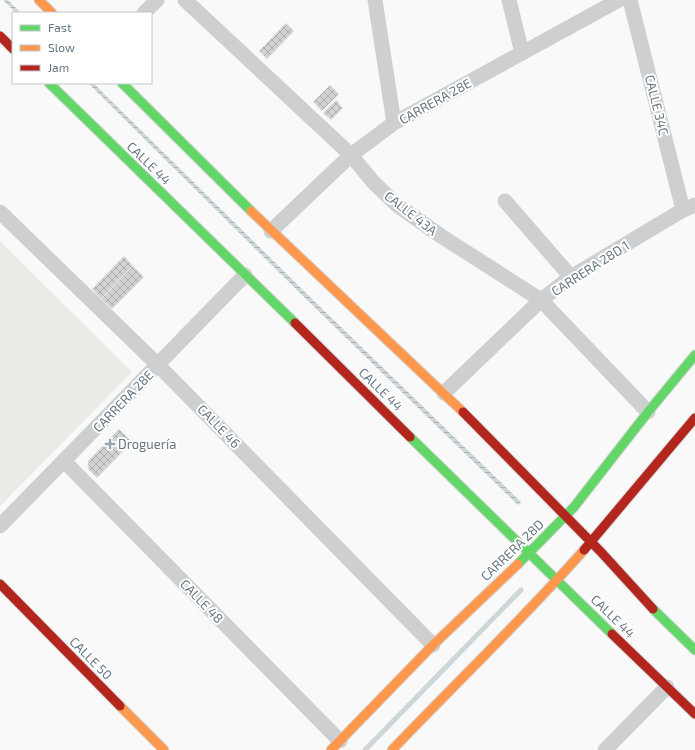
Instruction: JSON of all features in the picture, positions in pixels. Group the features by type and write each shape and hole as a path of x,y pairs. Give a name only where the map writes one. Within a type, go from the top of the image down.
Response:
{"main road":[{"path":"39,0 51,12"},
{"path":"0,36 12,48"},
{"name":"CALLE 44","path":"50,84 528,553 695,714"},
{"path":"123,84 271,230 444,393 565,516 646,602 695,650"},
{"name":"CARRERA 28D","path":"335,746 433,645 528,553 578,502 648,412 695,355"},
{"path":"392,750 549,589 591,543 695,418"},
{"name":"CALLE 50","path":"0,584 164,750"}],"street":[{"path":"145,12 157,0"},
{"name":"CALLE 43A","path":"185,0 351,155 373,182 397,205 441,236 541,300 648,412"},
{"path":"375,0 394,123"},
{"path":"509,0 522,53"},
{"name":"CARRERA 28E","path":"271,230 351,155 394,123 618,0"},
{"name":"CALLE 34C","path":"630,0 689,207"},
{"path":"505,201 571,277"},
{"name":"CARRERA 28D 1","path":"444,393 541,300 571,277 689,207"},
{"name":"CALLE 46","path":"0,212 158,364 433,645"},
{"name":"CARRERA 28E","path":"0,526 245,275"},
{"name":"CALLE 48","path":"64,461 335,746"},
{"path":"605,750 667,687"}],"shaded area":[{"path":"3,0 8,0 20,12 15,12"},
{"path":"89,84 94,84 521,502 518,505 305,298"},
{"path":"0,241 132,372 0,506"}],"building":[{"path":"286,23 294,31 267,59 259,51"},
{"path":"330,85 339,94 322,111 313,102"},
{"path":"336,100 343,108 331,120 323,113"},
{"path":"124,256 133,266 101,299 92,289"},
{"path":"133,266 144,277 112,309 101,299"},
{"path":"119,429 132,442 97,478 88,469 88,461"}],"waterway":[{"path":"365,750 521,590"}],"traffic: fast":[{"path":"50,84 295,323"},
{"path":"123,84 251,211"},
{"path":"518,564 574,507 648,412 695,355"},
{"path":"410,437 612,634"},
{"path":"653,609 695,650"}],"traffic: slow":[{"path":"39,0 51,12"},
{"path":"251,211 463,412"},
{"path":"392,750 513,626 584,550"},
{"path":"331,750 433,645 518,564"},
{"path":"120,706 164,750"}],"traffic: jam":[{"path":"0,36 12,48"},
{"path":"295,323 410,437"},
{"path":"463,412 601,552 653,609"},
{"path":"584,550 695,418"},
{"path":"0,584 120,706"},
{"path":"612,634 695,714"}],"place":[{"name":"Droguería","path":"110,444"}]}
